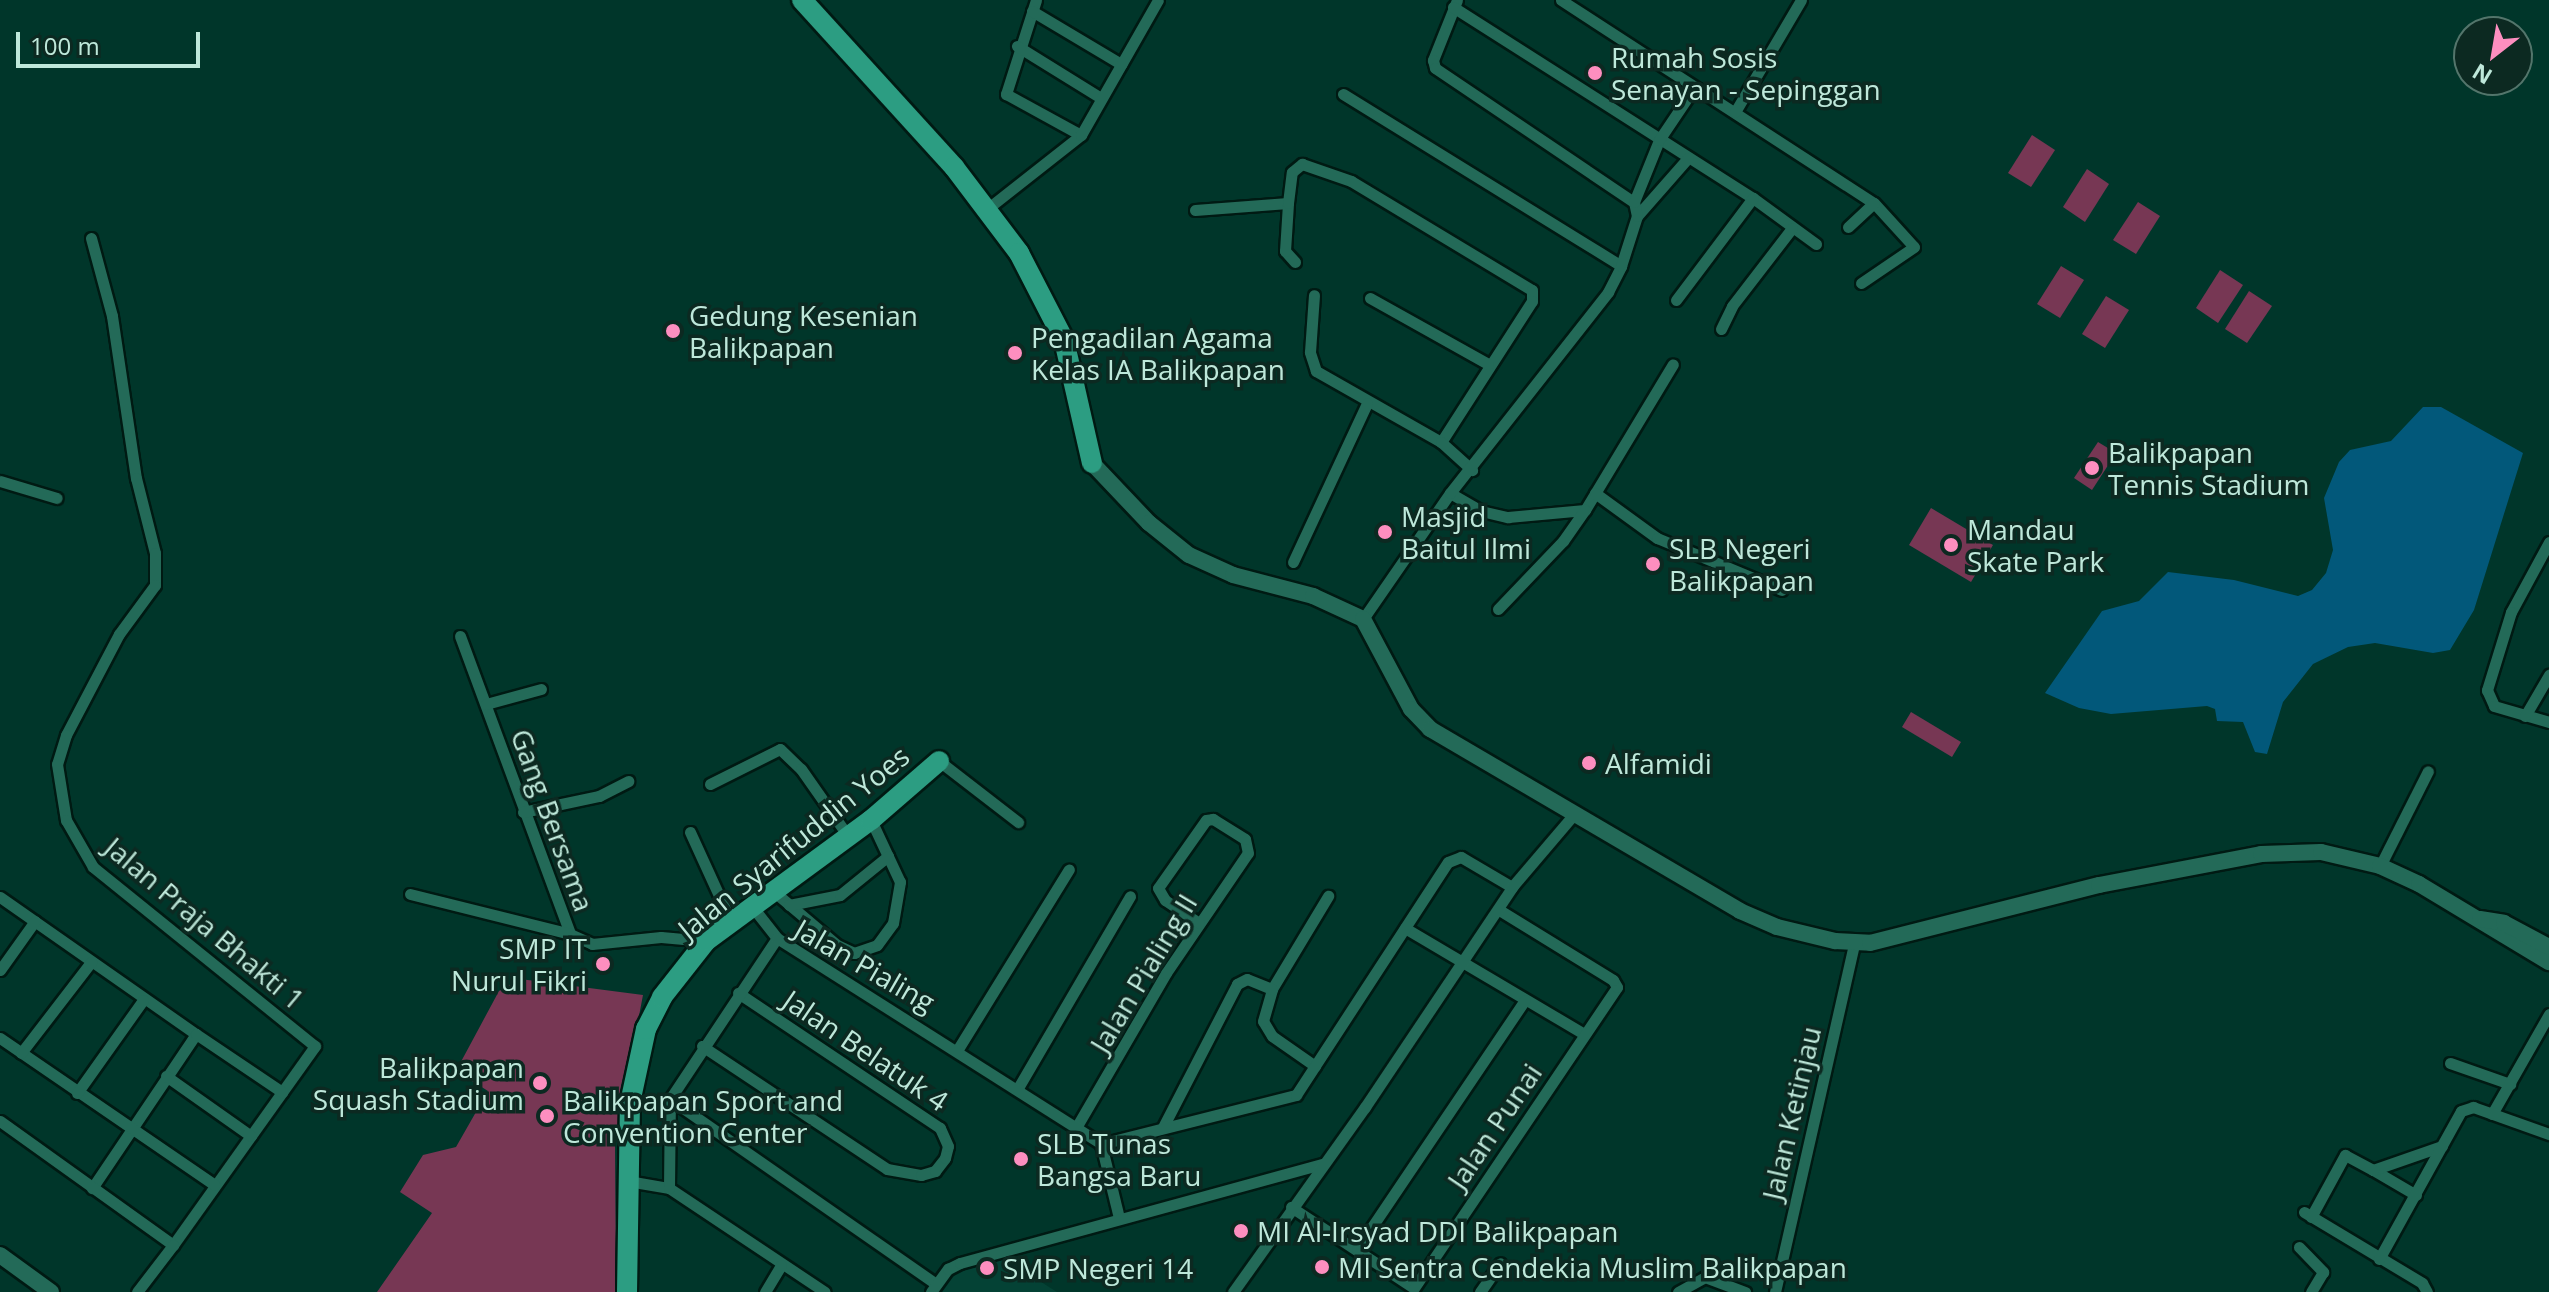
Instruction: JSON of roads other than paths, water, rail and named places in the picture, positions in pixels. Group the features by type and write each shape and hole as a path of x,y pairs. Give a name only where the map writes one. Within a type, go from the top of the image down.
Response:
{"highway":[{"path":"802,0 987,209 1055,316 1079,392 1092,463"},
{"name":"Jalan Syarifuddin Yoes","path":"627,1292 630,1103 646,1029 675,976 706,941 751,905 871,820 939,761"}],"street":[{"path":"1561,0 1874,203 1914,247 1861,283"},
{"path":"1735,112 1801,0"},
{"path":"987,209 1081,135 1157,1"},
{"path":"1634,202 1435,68 1432,62 1455,3 1659,140 1753,198 1816,244"},
{"path":"1081,135 1006,94 1017,46 1034,6 1121,64"},
{"path":"1017,46 1101,98"},
{"path":"1637,216 1634,202 1659,140 1694,88"},
{"path":"1343,94 1621,266"},
{"path":"1363,619 1450,493 1472,470 1567,350 1621,266 1637,216 1688,158"},
{"path":"1295,262 1285,251 1288,203 1296,167 1330,172 1519,278 1532,290 1532,301 1488,364 1441,442"},
{"path":"1676,300 1753,198"},
{"path":"1195,210 1288,203"},
{"path":"1848,227 1874,203"},
{"path":"1721,329 1732,306 1792,228"},
{"name":"Jalan Praja Bhakti 1","path":"91,238 112,316 136,478 155,553 155,585 119,634 66,735 57,764 60,795 77,846 93,867 315,1046 137,1292"},
{"path":"1314,295 1310,352 1316,371 1367,403 1441,442 1472,470"},
{"path":"1370,298 1488,364"},
{"path":"1498,609 1563,541 1673,364"},
{"path":"1293,562 1367,403"},
{"path":"1092,463 1149,523 1189,555 1233,575 1324,600 1363,619 1420,720 1756,918 1854,945 2099,885 2261,854 2321,852 2380,866 2478,918 2549,962"},
{"path":"0,481 57,498"},
{"path":"1450,493 1481,511 1508,517 1585,510"},
{"path":"1595,493 1657,538 1749,581 1782,590"},
{"path":"2549,542 2511,612 2487,690 2494,706 2549,722"},
{"name":"Gang Bersama","path":"460,636 570,934 592,944 661,937 706,941"},
{"path":"2525,716 2549,675"},
{"path":"486,704 541,689"},
{"path":"710,784 780,749 801,769 848,836"},
{"path":"939,761 1018,822"},
{"path":"2380,866 2428,771"},
{"path":"523,812 599,796 628,781"},
{"path":"1233,1292 1462,965 1512,887 1575,813"},
{"path":"772,890 837,945 854,953 868,950 893,923 900,882 871,820"},
{"name":"Jalan Pialing II","path":"1077,1126 1249,845 1218,821 1206,820 1160,882 1165,900 1199,923"},
{"path":"690,832 731,922"},
{"path":"789,905 840,895 888,856"},
{"path":"1119,1218 1101,1144 1296,1095 1454,859 1461,857 1512,887"},
{"path":"958,1049 1069,869"},
{"path":"410,894 570,934"},
{"path":"1018,1088 1130,896"},
{"path":"1315,1066 1265,1028 1272,989 1328,896"},
{"path":"0,897 143,1000 282,1092"},
{"path":"751,905 777,938"},
{"name":"Jalan Punai","path":"1291,1207 1416,1290 1617,984 1499,910"},
{"path":"2478,918 2504,923 2549,947"},
{"path":"0,970 35,921"},
{"path":"1405,928 1462,965 1584,1034"},
{"name":"Jalan Pialing","path":"670,1099 702,1046 777,938 958,1049 1101,1144"},
{"name":"Jalan Ketinjau","path":"1775,1292 1854,945"},
{"path":"21,1053 91,962"},
{"path":"1163,1127 1237,984 1247,979 1272,989"},
{"name":"Jalan Belatuk 4","path":"702,1046 887,1169 921,1175 935,1171 945,1158 948,1146 940,1128 738,993"},
{"path":"77,1093 143,1000"},
{"path":"1357,1249 1525,1000"},
{"path":"2492,1114 2549,1014"},
{"path":"92,1188 196,1034"},
{"path":"0,1038 130,1130 215,1185"},
{"path":"2450,1063 2510,1084"},
{"path":"166,1076 251,1136"},
{"path":"670,1099 934,1288 960,1263 1323,1164"},
{"path":"669,1188 670,1099"},
{"path":"2379,1259 2461,1111 2473,1107 2549,1134"},
{"path":"0,1121 173,1245"},
{"path":"2373,1170 2442,1146"},
{"path":"2416,1195 2345,1155 2307,1215 2422,1283 2427,1292"},
{"path":"628,1181 669,1188 825,1292"},
{"path":"2299,1247 2323,1272 2311,1292"},
{"path":"0,1255 51,1292"},
{"path":"1480,1292 1500,1263"},
{"path":"765,1292 781,1265"},
{"path":"1678,1292 1705,1277 1745,1292"}],"water":[{"path":"2423,407 2441,407 2523,453 2474,610 2450,650 2433,653 2375,643 2348,647 2313,664 2283,702 2267,754 2255,752 2243,722 2217,721 2215,709 2207,706 2111,714 2079,708 2045,693 2102,611 2139,601 2168,572 2234,580 2298,596 2312,590 2326,573 2333,550 2324,498 2339,462 2350,450 2391,441"}],"place":[{"name":"Rumah Sosis Senayan - Sepinggan","path":"1595,73"},
{"name":"Gedung Kesenian Balikpapan","path":"673,331"},
{"name":"Pengadilan Agama Kelas IA Balikpapan","path":"1015,353"},
{"name":"Balikpapan Tennis Stadium","path":"2092,468"},
{"name":"Masjid Baitul Ilmi","path":"1385,532"},
{"name":"Mandau Skate Park","path":"1951,545"},
{"name":"SLB Negeri Balikpapan","path":"1653,564"},
{"name":"Alfamidi","path":"1589,763"},
{"name":"SMP IT Nurul Fikri","path":"603,964"},
{"name":"Balikpapan Squash Stadium","path":"540,1083"},
{"name":"Balikpapan Sport and Convention Center","path":"547,1116"},
{"name":"SLB Tunas Bangsa Baru","path":"1021,1159"},
{"name":"MI Al-Irsyad DDI Balikpapan","path":"1241,1231"},
{"name":"MI Sentra Cendekia Muslim Balikpapan","path":"1322,1267"},
{"name":"SMP Negeri 14","path":"987,1268"}]}
